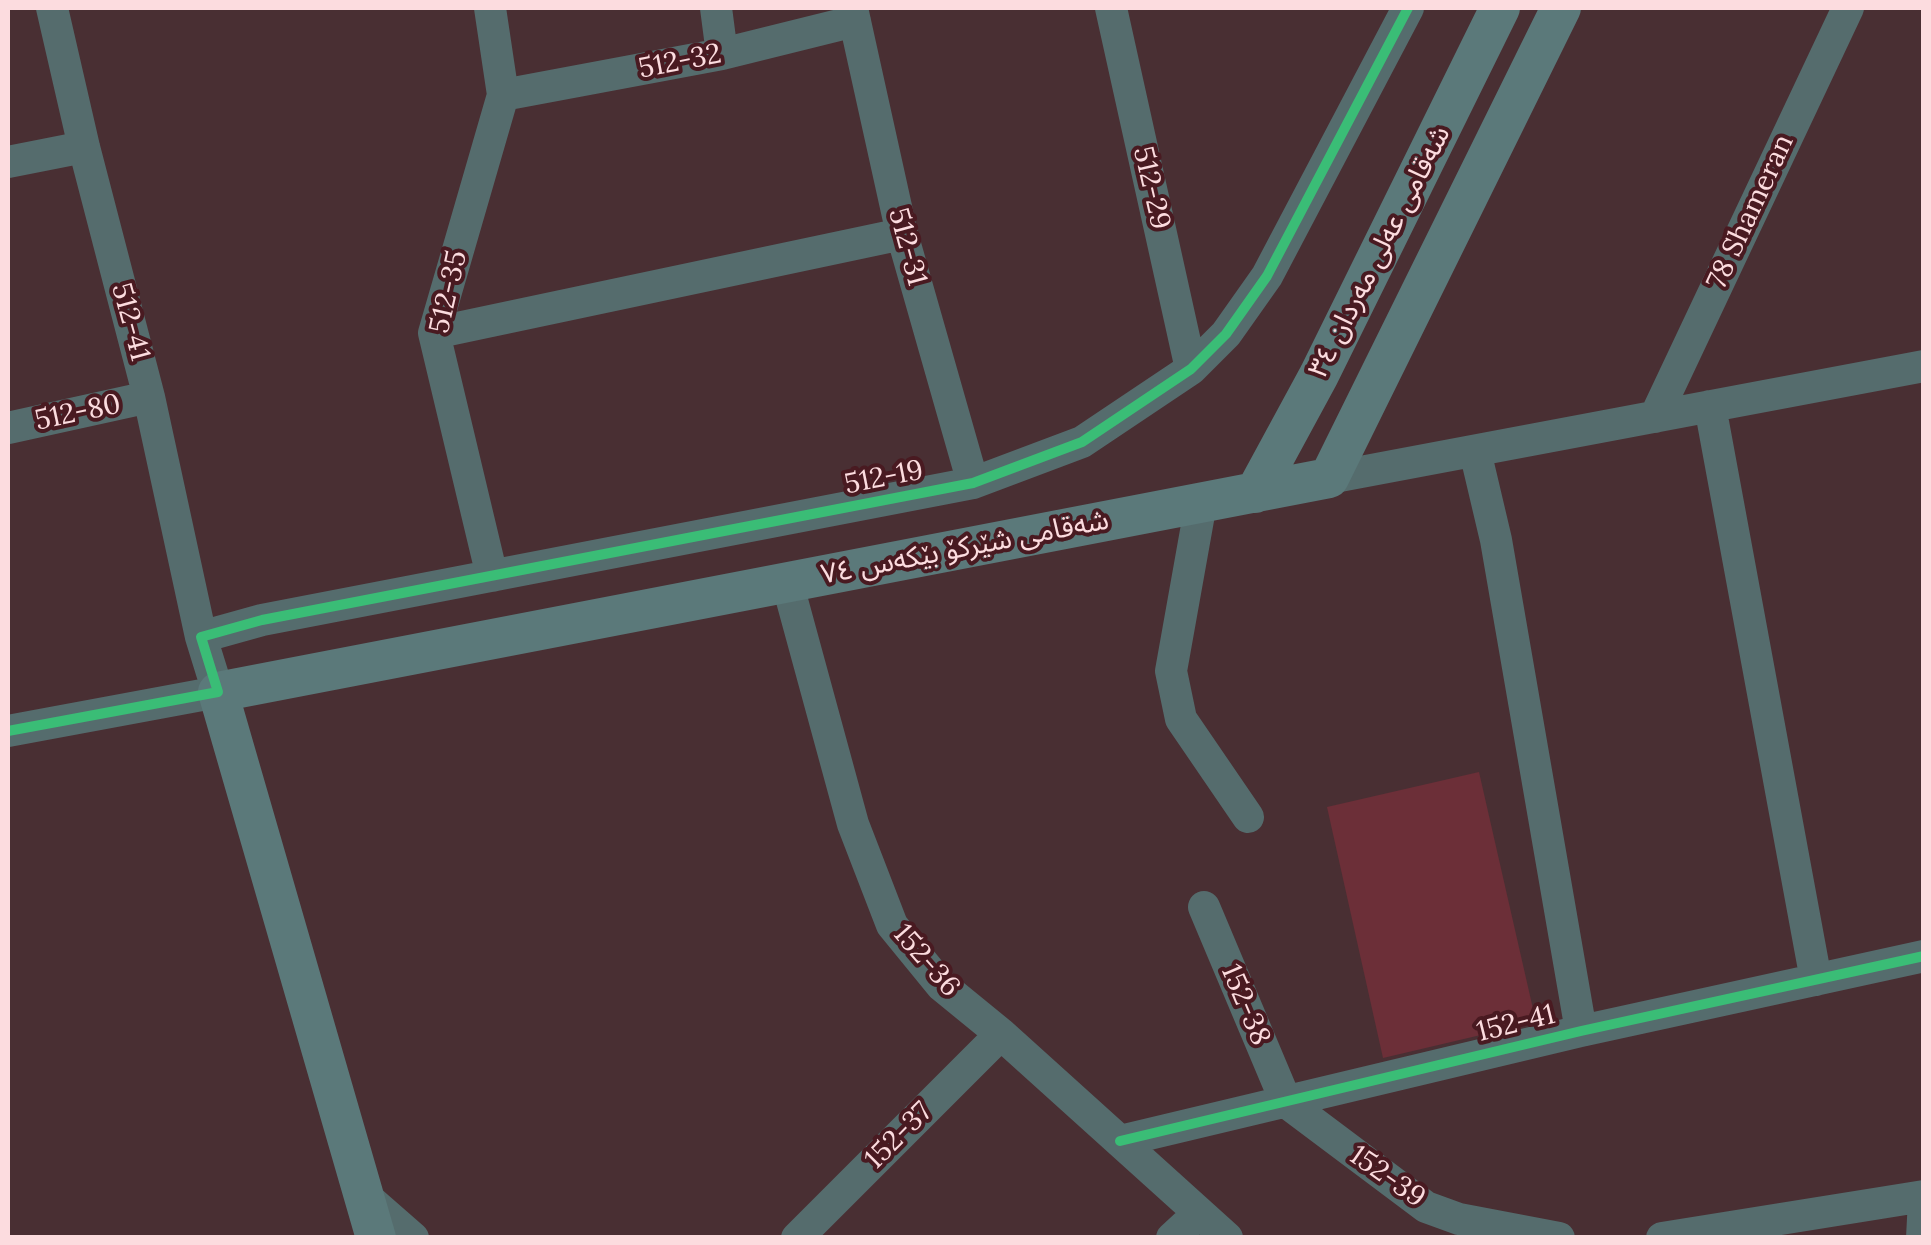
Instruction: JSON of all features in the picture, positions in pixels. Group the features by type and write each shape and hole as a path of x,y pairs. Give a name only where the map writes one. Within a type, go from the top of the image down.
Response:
{"main road":[{"name":"شەقامی عەلی مەردان ٣٤","path":"1255,492 1319,374 1500,8"},
{"name":"شەقامی عەلی مەردان ٣٤","path":"1328,478 1562,8"},
{"name":"شەقامی شێرکۆ بێکەس ٧٤","path":"218,692 1328,478"},
{"path":"218,692 376,1238"}],"street":[{"name":"512-41","path":"52,8 150,397 201,638"},
{"name":"512-35","path":"490,8 504,95 434,333 492,576"},
{"path":"716,8 722,54"},
{"name":"512-29","path":"1111,8 1191,369"},
{"name":"512-19","path":"201,638 262,620 973,483 1082,442 1191,369 1226,334 1267,276 1408,8"},
{"name":"78 Shameran","path":"1655,417 1848,8"},
{"name":"512-32","path":"504,95 722,54 854,14"},
{"name":"512-31","path":"854,14 902,234 973,483"},
{"path":"8,162 84,147"},
{"path":"434,333 902,234"},
{"name":"شەقامی شێرکۆ بێکەس ٧٤","path":"1328,478 1924,366"},
{"name":"512-80","path":"8,428 150,397"},
{"path":"1710,406 1816,980"},
{"path":"1476,451 1496,540 1580,1031"},
{"path":"1201,503 1171,671 1181,719 1248,817"},
{"name":"152-36","path":"786,582 853,824 892,925 941,985 1227,1238"},
{"path":"201,638 218,692"},
{"name":"شەقامی شێرکۆ بێکەس ٧٤","path":"8,731 218,692"},
{"name":"152-38","path":"1204,907 1286,1102"},
{"name":"152-41","path":"1120,1141 1580,1031 1924,956"},
{"name":"152-37","path":"797,1238 1000,1034"},
{"name":"152-39","path":"1286,1102 1402,1191 1458,1228 1559,1238"},
{"path":"365,1196 413,1238"},
{"path":"1678,1236 1924,1198 1922,1238"},
{"path":"1172,1238 1200,1213"}],"shaded area":[{"path":"1479,772 1536,1022 1383,1058 1327,807"}],"cycle path":[{"path":"8,731 218,692 201,637 262,620 973,483 1082,442 1191,369 1226,334 1267,276 1408,8"},
{"path":"1120,1141 1581,1031 1924,956"}]}
